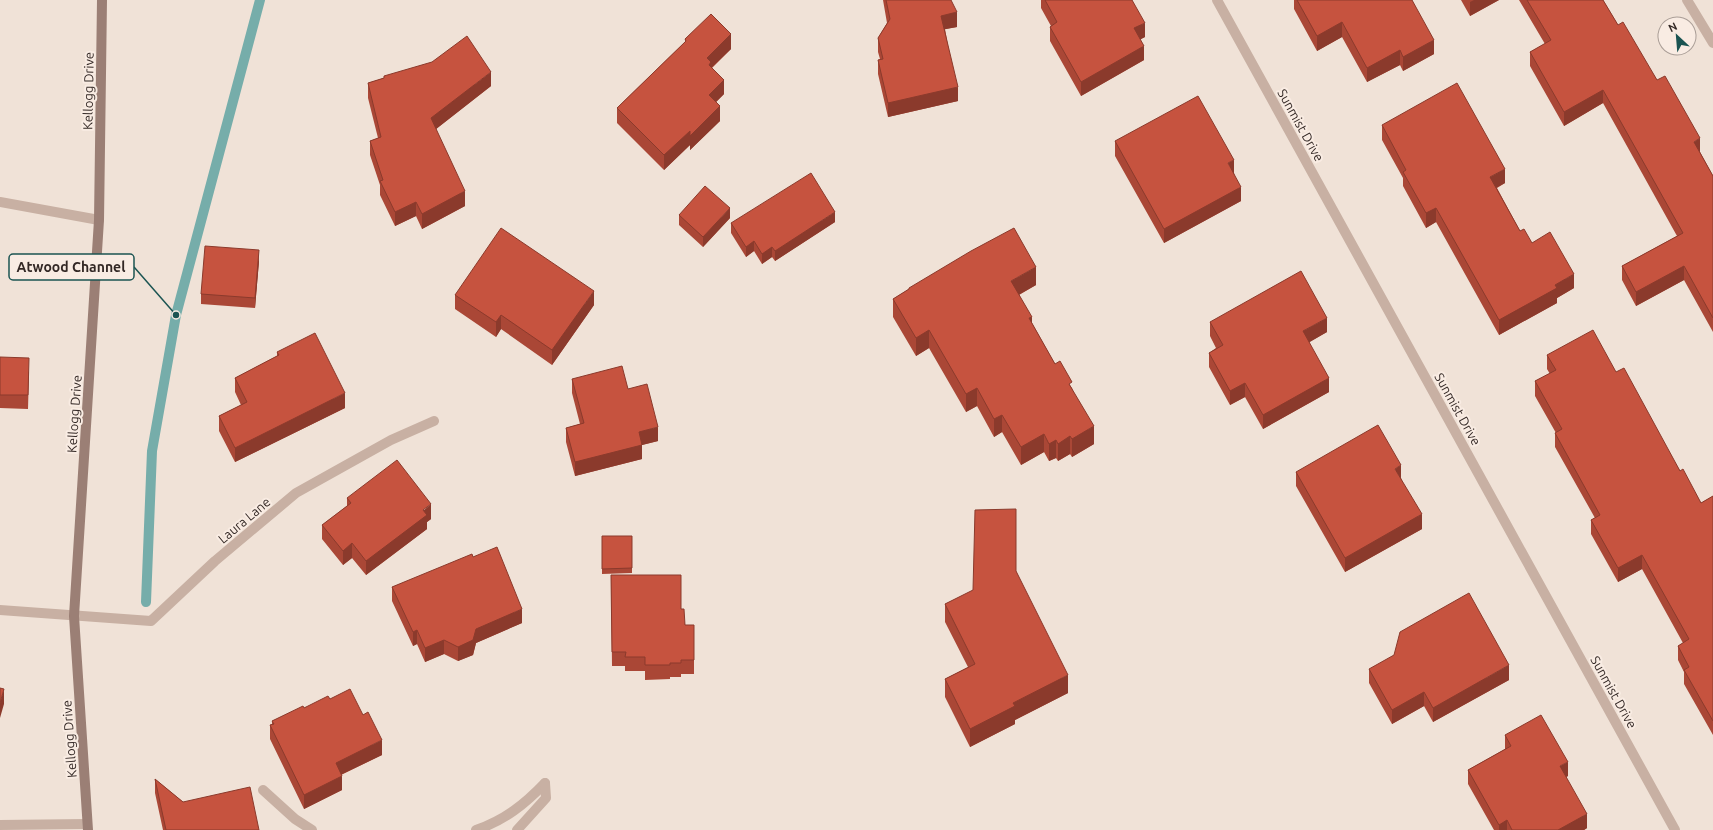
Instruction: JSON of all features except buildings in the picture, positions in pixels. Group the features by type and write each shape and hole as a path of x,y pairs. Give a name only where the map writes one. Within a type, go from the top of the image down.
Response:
{"main road":[{"name":"Kellogg Drive","path":"88,827 74,616 99,220 102,0"}],"street":[{"name":"Sunmist Drive","path":"1217,0 1675,830"},
{"path":"1687,0 1713,43"},
{"path":"0,202 99,220"},
{"name":"Laura Lane","path":"0,610 151,621 216,561 296,493 391,440 434,421"},
{"path":"476,830 509,814 527,802 545,783 546,798 517,830"},
{"path":"263,790 295,819 312,830"},
{"path":"0,825 88,827"}],"waterway":[{"path":"146,602 152,451 176,315 260,0"}],"place":[{"name":"Atwood Channel","path":"176,315"}]}
